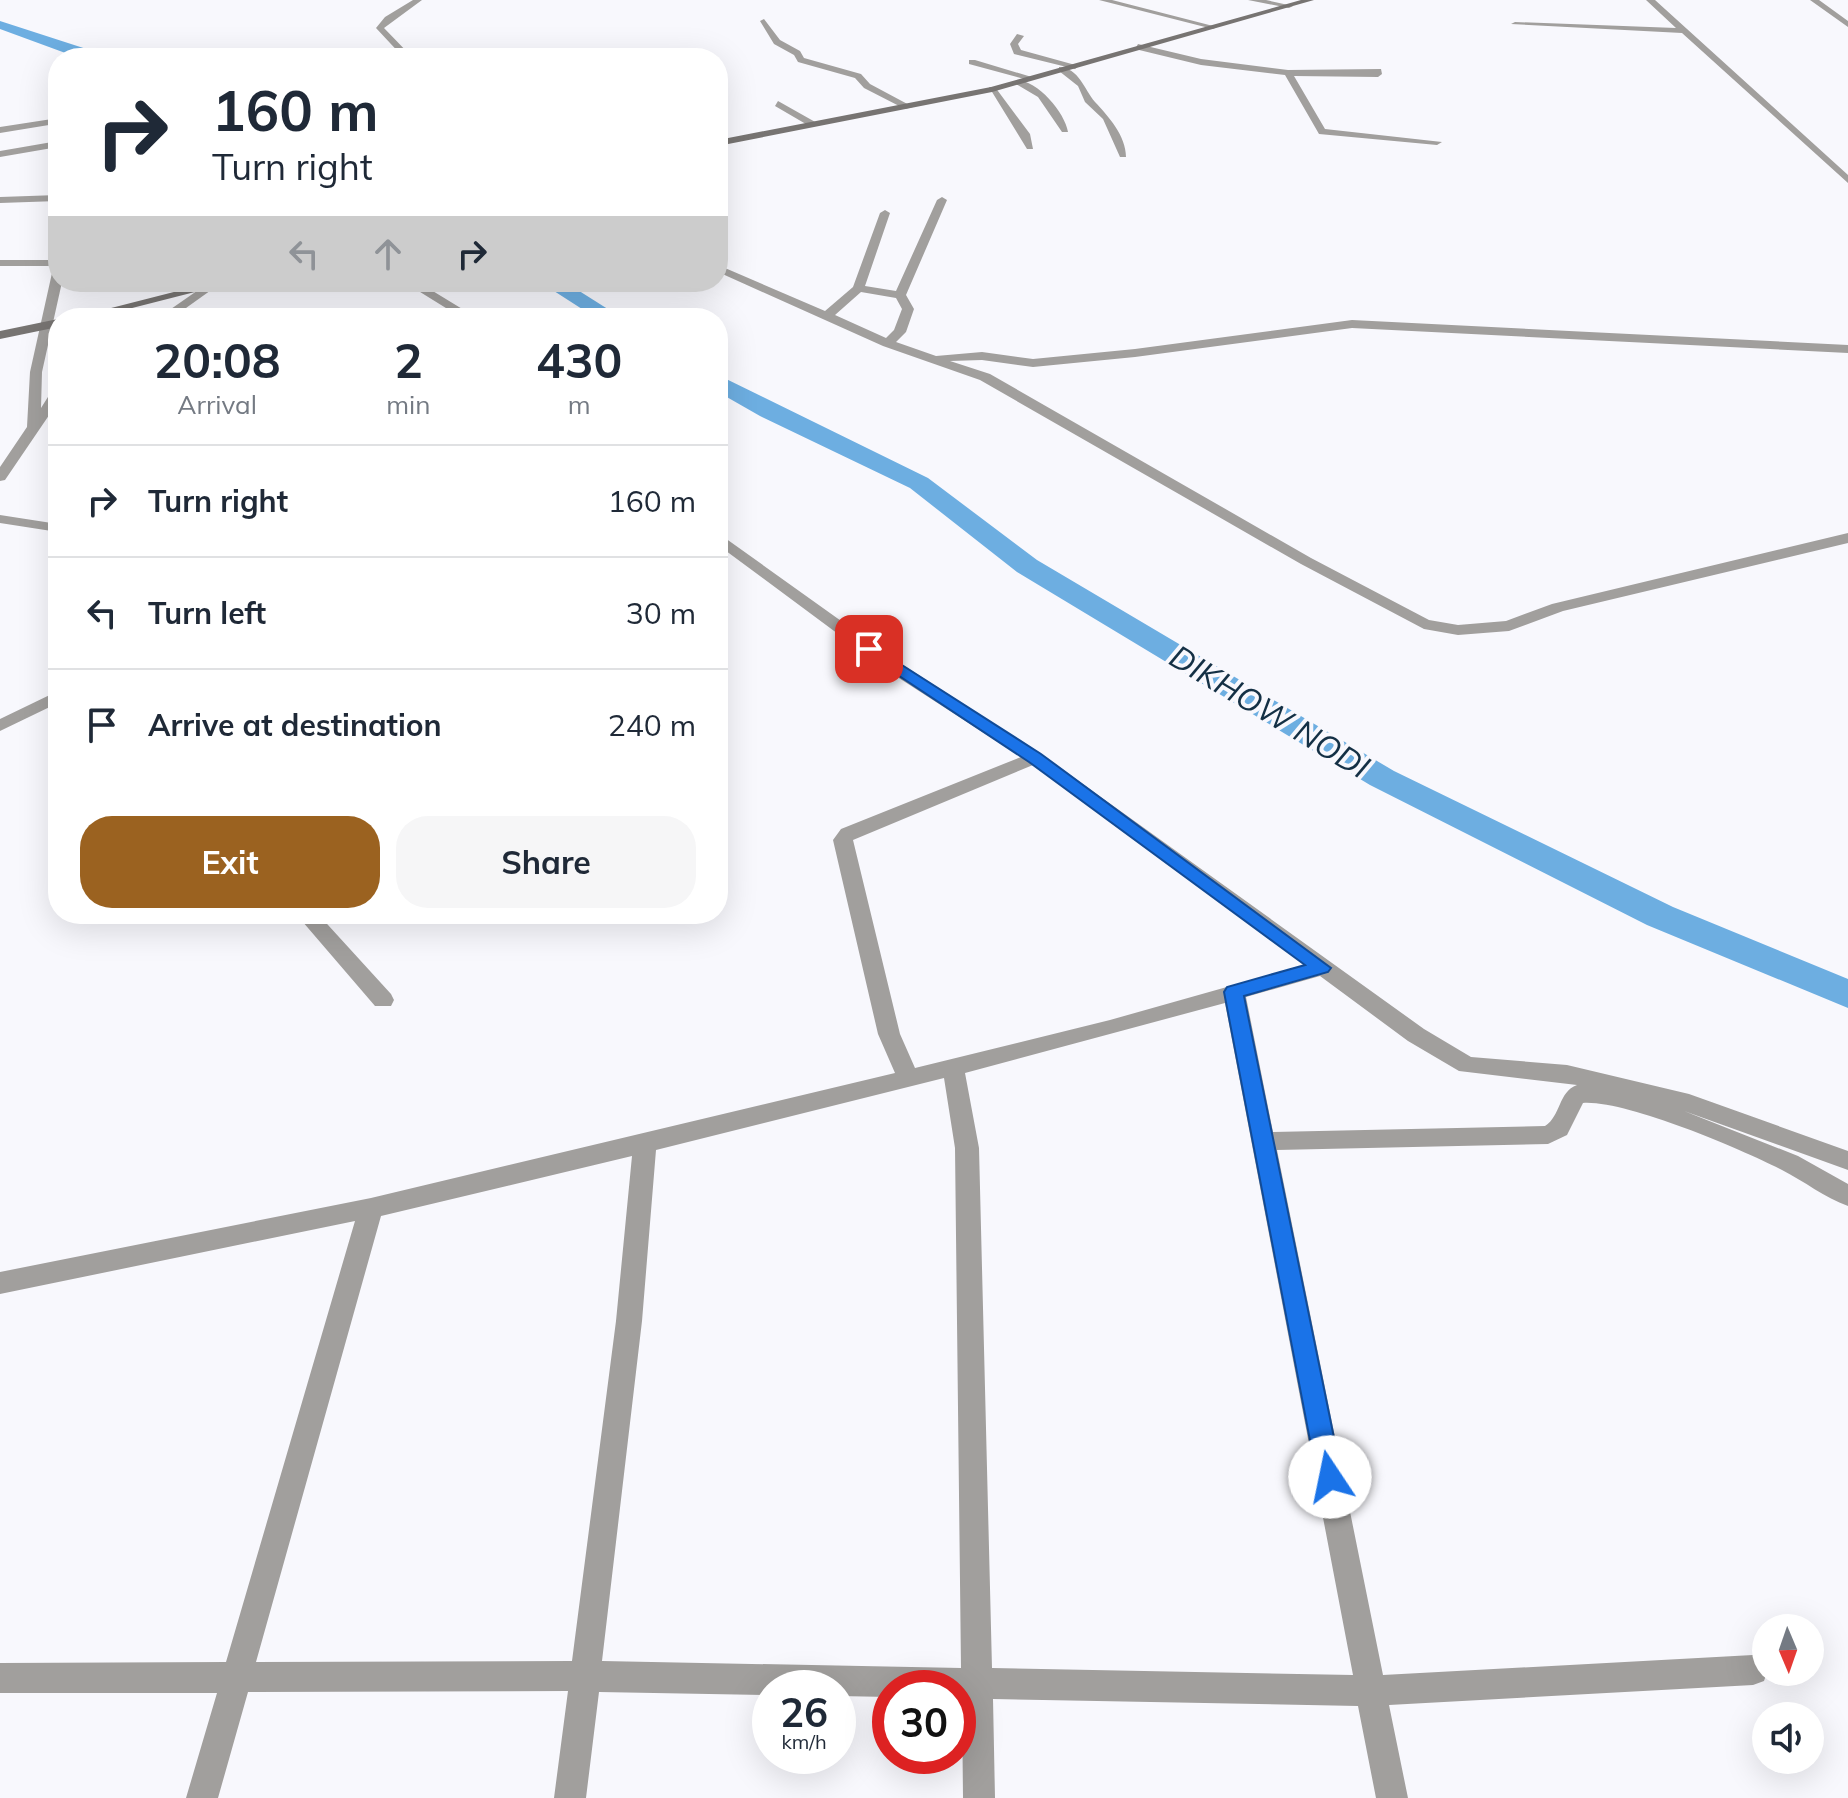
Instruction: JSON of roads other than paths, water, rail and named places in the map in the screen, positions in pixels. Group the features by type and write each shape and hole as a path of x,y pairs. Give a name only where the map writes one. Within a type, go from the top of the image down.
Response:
{"main road":[{"path":"728,141 992,89 1288,3 1306,1"},
{"path":"121,308 191,292"},
{"path":"0,335 48,325"}],"street":[{"path":"399,48 380,28 388,19 418,0"},
{"path":"1103,0 1213,27"},
{"path":"1252,0 1288,3"},
{"path":"1650,0 1848,180"},
{"path":"1814,0 1848,25"},
{"path":"764,21 777,42 797,53 801,60 858,76 867,86 908,107"},
{"path":"1515,24 1681,31"},
{"path":"1020,36 1014,44 1017,52 1075,66"},
{"path":"1138,47 1201,62 1288,73 1378,74 1378,71"},
{"path":"972,62 1031,78"},
{"path":"1062,69 1082,85 1088,100 1107,118 1123,155"},
{"path":"1288,73 1322,132 1437,142"},
{"path":"1019,82 1041,95 1065,130"},
{"path":"992,89 1025,134 1030,147"},
{"path":"778,104 814,125"},
{"path":"43,113 48,119"},
{"path":"0,130 48,127"},
{"path":"0,154 48,146"},
{"path":"0,200 48,198"},
{"path":"900,295 942,200"},
{"path":"826,317 858,288 885,213"},
{"path":"0,263 48,263"},
{"path":"728,273 887,343 985,377 1306,561 1424,624 1458,630 1509,626 1558,607 1848,538"},
{"path":"858,288 900,295"},
{"path":"179,308 202,292"},
{"path":"427,292 454,308"},
{"path":"887,343 900,332 908,309 900,295"},
{"path":"922,356 982,356 1033,363 1135,353 1352,324 1848,349"},
{"path":"33,426 36,372 48,336"},
{"path":"0,477 48,406"},
{"path":"0,519 48,526"},
{"path":"728,545 894,667 1035,758 1416,1035 1467,1065 1567,1074 1689,1103 1848,1161"},
{"path":"0,726 48,701"},
{"path":"908,1078 889,1034 843,840 848,833 1035,758"},
{"path":"315,924 383,1000"},
{"path":"0,1283 371,1208 645,1144 1110,1028 1321,968"},
{"path":"1234,992 1392,1798"},
{"path":"953,1067 967,1148 979,1798"},
{"path":"1265,1141 1535,1137 1559,1129 1574,1097 1580,1093 1594,1094 1646,1105 1675,1116 1790,1163 1848,1196"},
{"path":"570,1798 629,1321 645,1144"},
{"path":"202,1798 239,1679 371,1208"},
{"path":"0,1678 584,1676 1371,1691 1752,1670"}],"waterway":[{"name":"DIKHOW NODI","path":"0,25 65,48"},
{"name":"DIKHOW NODI","path":"567,292 594,308"},
{"name":"DIKHOW NODI","path":"728,388 768,411 919,483 1027,566 1382,778 1660,916 1848,994"}]}
